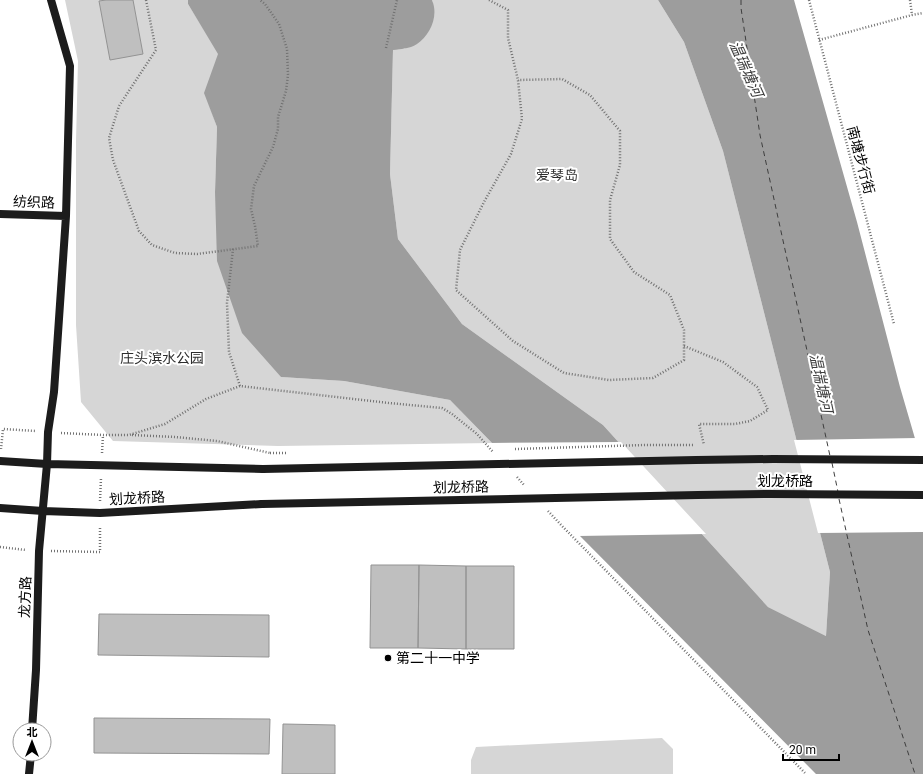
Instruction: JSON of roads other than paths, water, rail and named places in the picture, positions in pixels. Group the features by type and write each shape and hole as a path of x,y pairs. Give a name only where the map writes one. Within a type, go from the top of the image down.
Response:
{"main road":[{"name":"龙方路","path":"33,722 36,670 39,551 47,464 48,432 54,392 66,216 70,66 51,0"},
{"name":"纺织路","path":"0,214 66,216"},
{"name":"划龙桥路","path":"0,460 47,464 263,468 773,459 923,460"},
{"name":"划龙桥路","path":"0,508 100,513 262,504 771,494 923,495"},
{"path":"29,774 30,762"}],"water":[{"name":"温瑞塘河","path":"188,0 432,0 434,6 434,19 426,36 414,46 393,50 390,174 398,239 462,324 603,425 768,607 826,636 830,572 723,151 684,42 658,0 794,0 857,222 900,387 923,466 923,774 816,774 580,536 553,501 492,443 450,400 344,381 281,377 242,333 217,261 215,192 217,127 204,93 218,54 188,4"}],"place":[{"name":"第二十一中学","path":"388,658"}],"park label":[{"name":"爱琴岛","path":"557,175"},
{"name":"庄头滨水公园","path":"162,358"}]}
